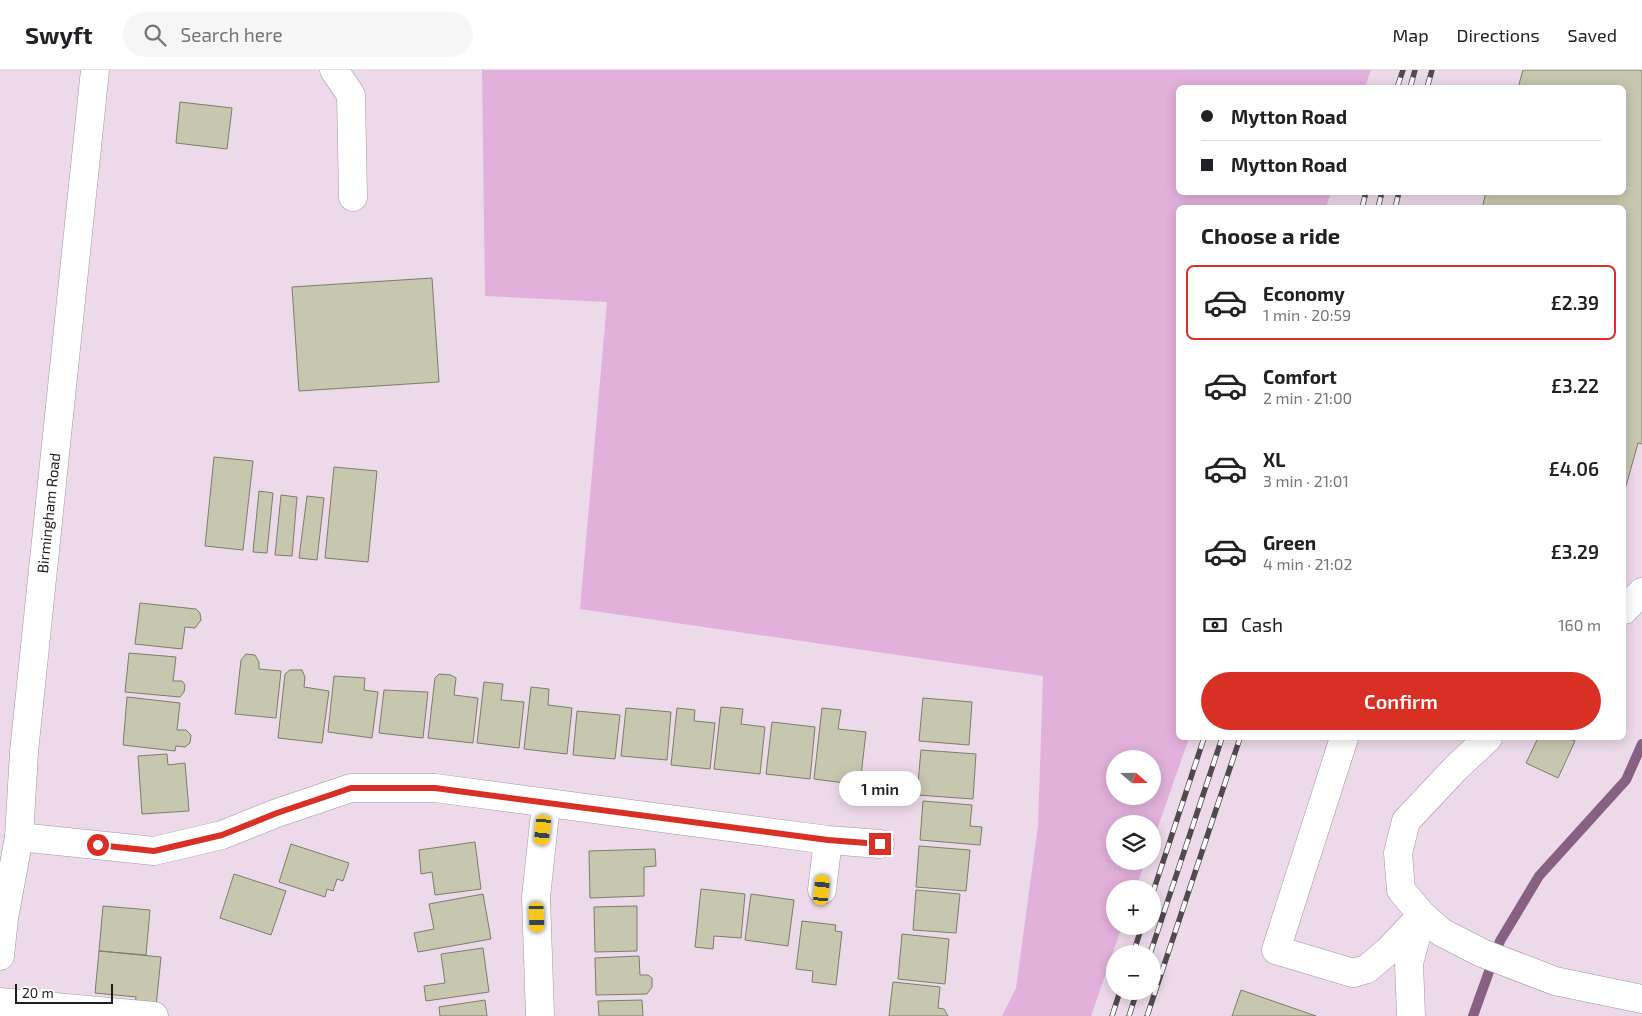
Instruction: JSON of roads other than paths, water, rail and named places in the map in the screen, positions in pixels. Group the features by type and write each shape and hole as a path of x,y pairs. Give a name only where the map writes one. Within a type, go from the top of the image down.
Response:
{"street":[{"name":"Birmingham Road","path":"0,956 4,918 18,837 24,752 95,70"},
{"path":"334,70 351,95 353,198"},
{"path":"1626,608 1642,592"},
{"path":"1343,740 1276,950 1353,973 1367,969 1388,951 1422,915"},
{"path":"1486,740 1456,768 1406,821 1398,853 1401,890 1422,915 1441,932 1482,954 1555,981 1642,999"},
{"path":"18,837 154,851 222,835 277,813 351,788 435,788 828,840 880,844"},
{"path":"540,1016 536,897 546,804"},
{"path":"822,890 828,840"},
{"path":"1411,1016 1409,964 1422,915"},
{"path":"0,1002 154,1016"}],"waterway":[{"path":"1473,1016 1500,941 1539,876 1626,780 1642,744"}],"railway":[{"path":"1398,85 1403,70"},
{"path":"1411,85 1415,70"},
{"path":"1428,85 1432,70"},
{"path":"1363,205 1365,195"},
{"path":"1379,205 1381,195"},
{"path":"1396,205 1398,195"},
{"path":"1157,880 1203,740"},
{"path":"1153,945 1221,740"},
{"path":"1147,1016 1239,740"},
{"path":"1136,945 1139,935"},
{"path":"1112,1016 1117,1000"},
{"path":"1129,1016 1134,1000"}]}
